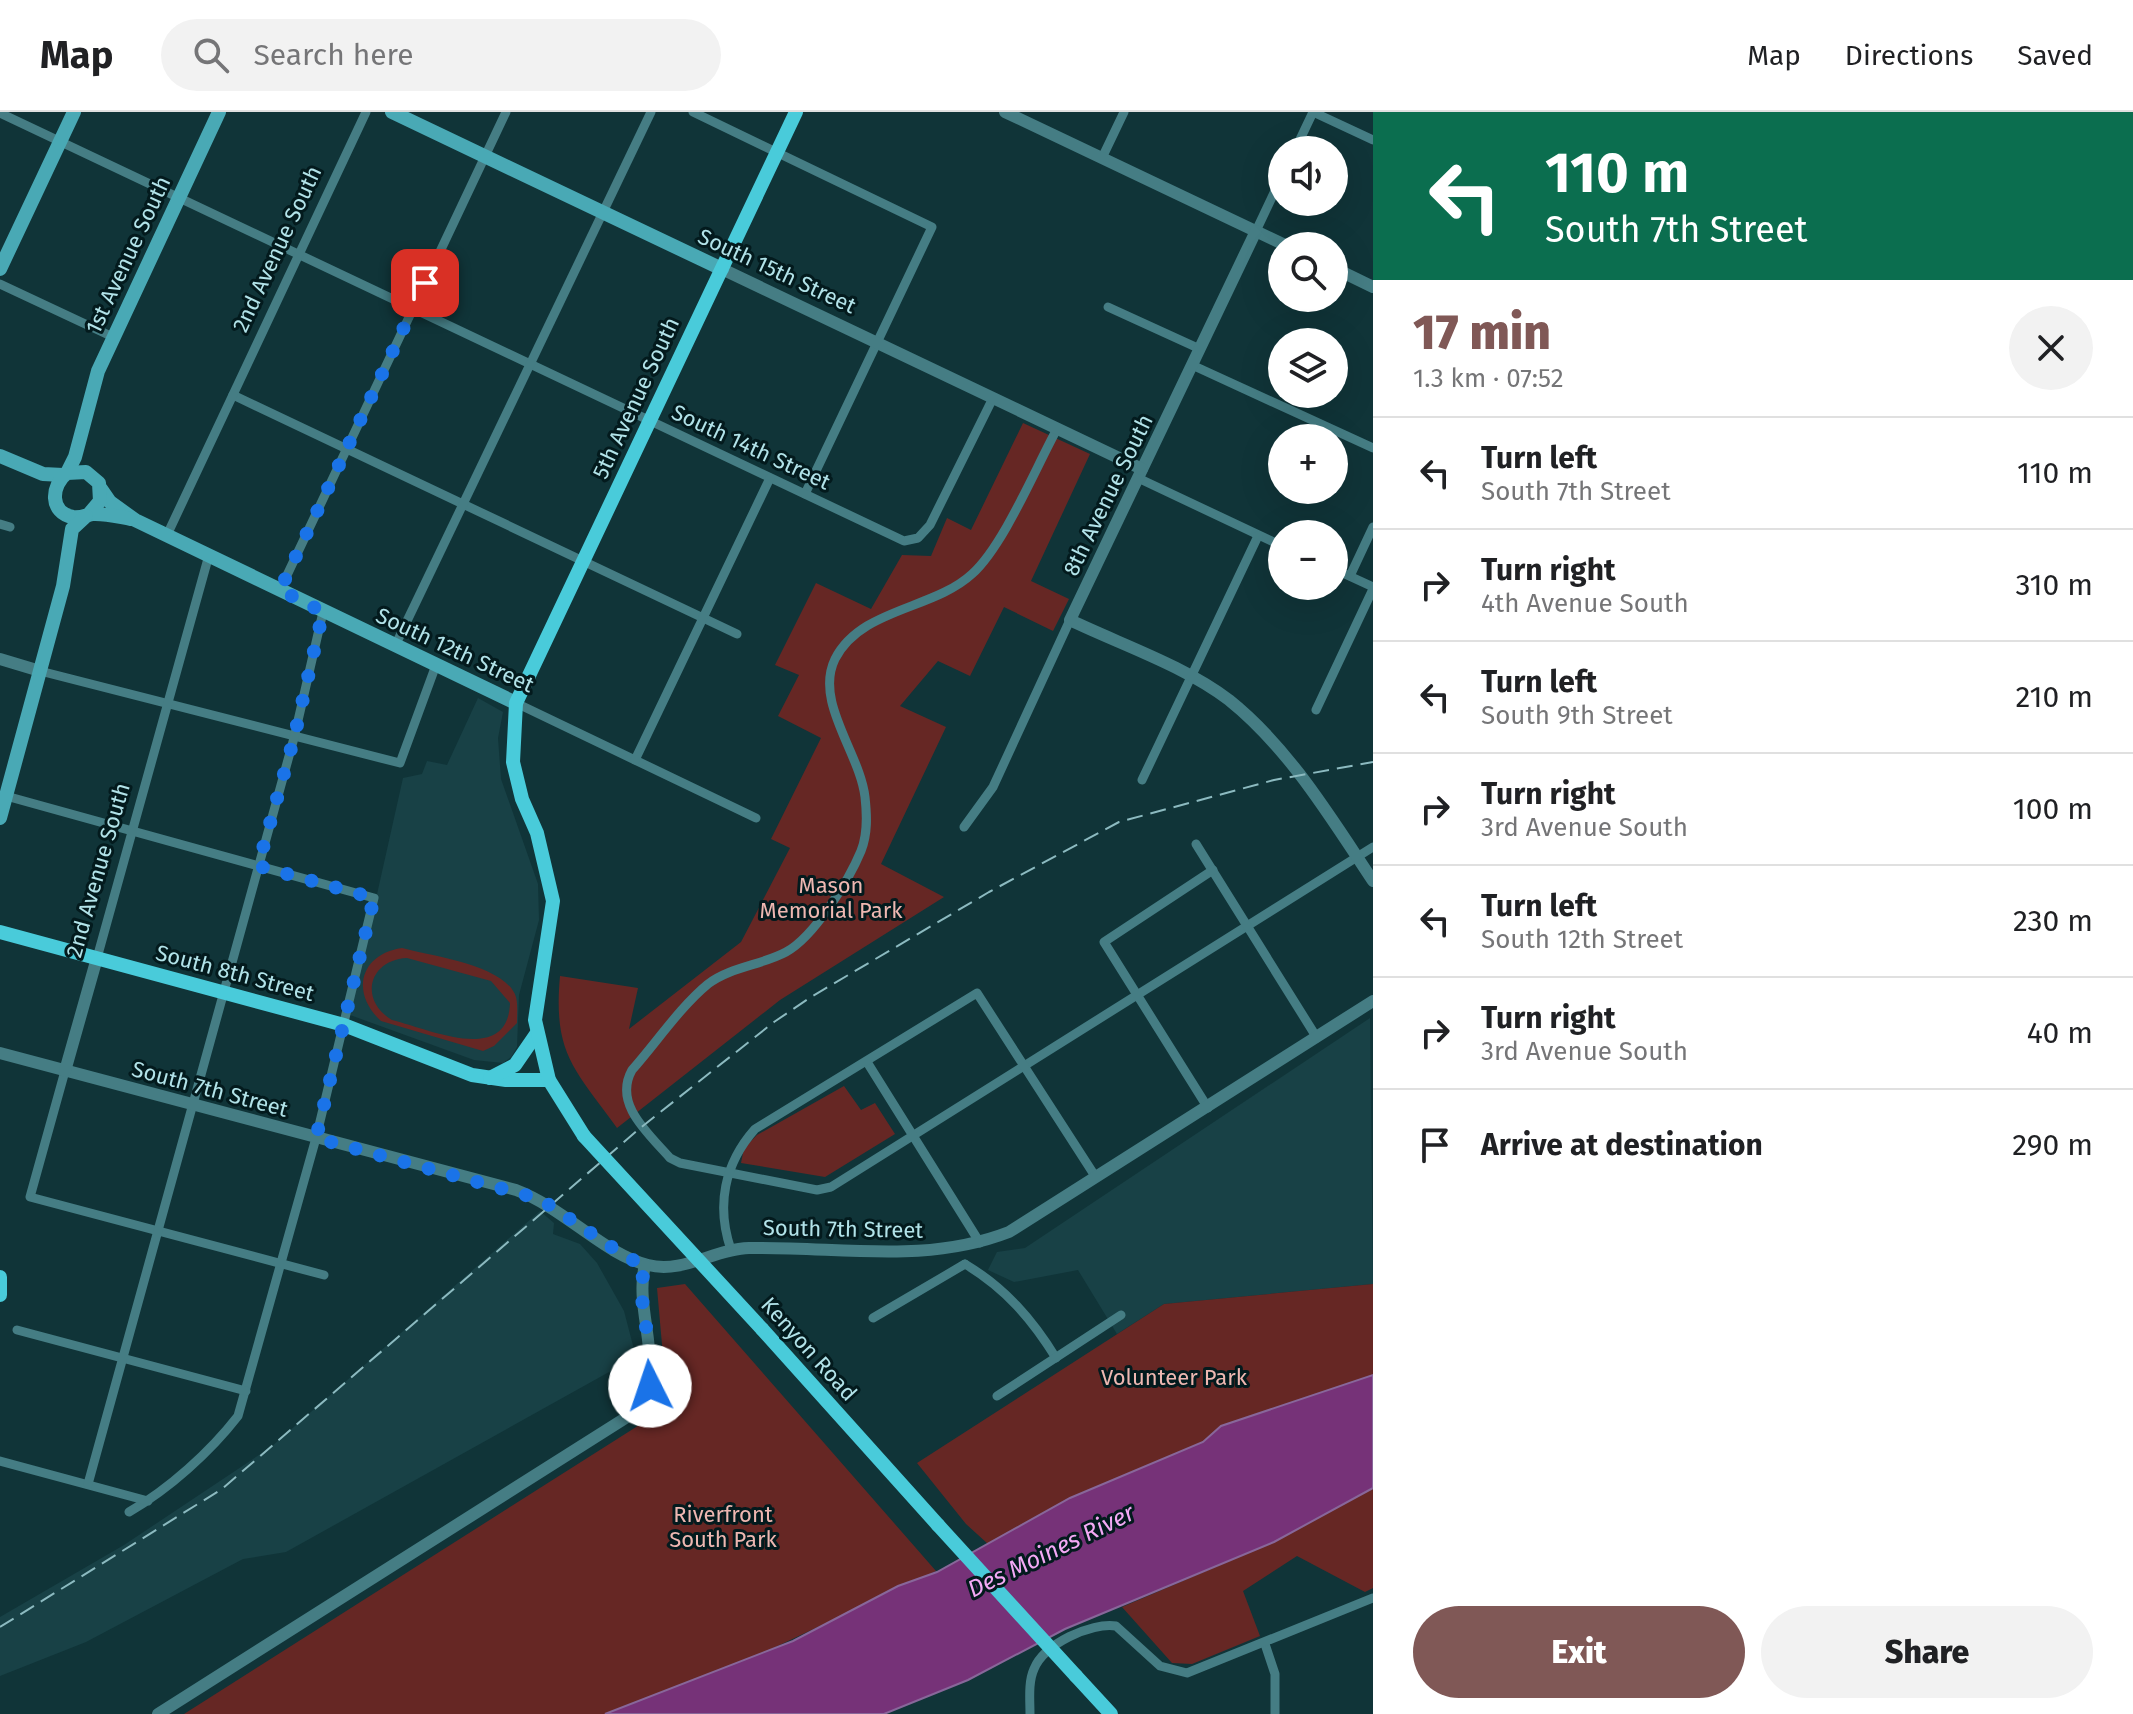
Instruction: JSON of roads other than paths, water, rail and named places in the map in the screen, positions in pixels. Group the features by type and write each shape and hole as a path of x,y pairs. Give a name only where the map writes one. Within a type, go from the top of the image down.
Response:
{"main road":[{"path":"0,269 74,112"},
{"name":"1st Avenue South","path":"65,474 75,457 98,371 219,112"},
{"name":"South 15th Street","path":"392,112 722,269"},
{"name":"5th Avenue South","path":"516,703 796,112"},
{"name":"1st Avenue South","path":"84,419 85,458 98,484"},
{"path":"0,456 18,465 65,474 80,470 98,484 98,506 72,529 63,586 3,795 0,818"},
{"path":"18,465 74,517 88,515"},
{"path":"63,586 56,484 65,474"},
{"name":"South 12th Street","path":"98,484 110,502 135,520 516,703"},
{"name":"South 12th Street","path":"88,515 135,520"},
{"name":"Kenyon Road","path":"516,703 513,762 522,799 537,833 553,901 548,943 538,983 537,1033 549,1080 584,1136 1111,1714"},
{"name":"South 8th Street","path":"0,932 344,1025 447,1066 489,1078 549,1080"},
{"path":"489,1078 515,1065 537,1033"},
{"path":"0,1277 0,1295"}],"street":[{"name":"2nd Avenue South","path":"167,535 366,112"},
{"path":"280,590 506,112"},
{"path":"395,646 651,112"},
{"path":"693,112 932,227 805,494"},
{"path":"1005,112 1268,237"},
{"path":"1102,158 1124,112"},
{"path":"1302,136 1313,112 1373,140"},
{"name":"South 14th Street","path":"0,113 904,541 918,538 930,525 993,398"},
{"name":"8th Avenue South","path":"964,827 993,787 1268,206"},
{"name":"South 15th Street","path":"722,269 1057,429 1268,540"},
{"path":"1348,275 1373,287"},
{"path":"0,284 113,337"},
{"path":"1108,307 1200,349"},
{"path":"1192,365 1373,448"},
{"path":"233,395 737,634"},
{"path":"1057,429 998,539 970,576 867,627 836,658 830,674 830,696 834,713 859,765 867,810 862,849 842,885 807,934 789,951 709,983 632,1070 625,1082 626,1103 662,1149 680,1163 817,1190 831,1187 1373,847"},
{"path":"635,760 770,478"},
{"path":"1316,710 1373,588 1350,576 1373,527"},
{"path":"1142,780 1258,536"},
{"name":"2nd Avenue South","path":"157,1231 30,1197 209,555"},
{"path":"88,1484 294,738 323,612"},
{"path":"1070,620 1191,677 1238,709 1319,799 1373,881"},
{"path":"0,659 294,738 400,763 436,665"},
{"name":"South 12th Street","path":"516,703 756,818"},
{"path":"3,795 374,898 316,1138 238,1416 225,1433 148,1501 129,1512"},
{"path":"1196,844 1317,1038"},
{"path":"1208,1108 1104,942 1213,870"},
{"path":"731,1250 722,1222 728,1173 742,1144 755,1129 977,993 1095,1176"},
{"name":"South 7th Street","path":"0,1053 540,1199 618,1252 645,1265 674,1267 731,1250 885,1253 959,1248 1009,1232 1373,1001"},
{"path":"867,1062 980,1243"},
{"path":"157,1231 324,1275"},
{"path":"959,1248 965,1264 1010,1297 1037,1327 1056,1358"},
{"path":"873,1318 965,1264"},
{"path":"161,1712 635,1412 646,1396 652,1377 640,1296 645,1265"},
{"path":"997,1396 1121,1315"},
{"path":"17,1330 246,1391"},
{"path":"0,1461 148,1501"},
{"path":"1030,1714 1031,1681 1038,1661 1085,1628 1116,1626 1160,1666 1178,1673 1198,1671 1373,1598"},
{"path":"1265,1644 1275,1674 1275,1714"}],"water":[{"name":"Des Moines River","path":"1373,1375 1373,1488 1274,1542 1065,1629 968,1680 884,1714 605,1714 793,1641 898,1586 937,1572 1070,1498 1203,1442 1221,1426"}],"railway":[{"path":"0,1627 222,1489 639,1129 774,1022 811,997 989,892 1119,822 1274,780 1373,762"}],"park label":[{"name":"Mason Memorial Park","path":"831,898"},
{"name":"Volunteer Park","path":"1174,1377"},
{"name":"Riverfront South Park","path":"723,1526"}]}
